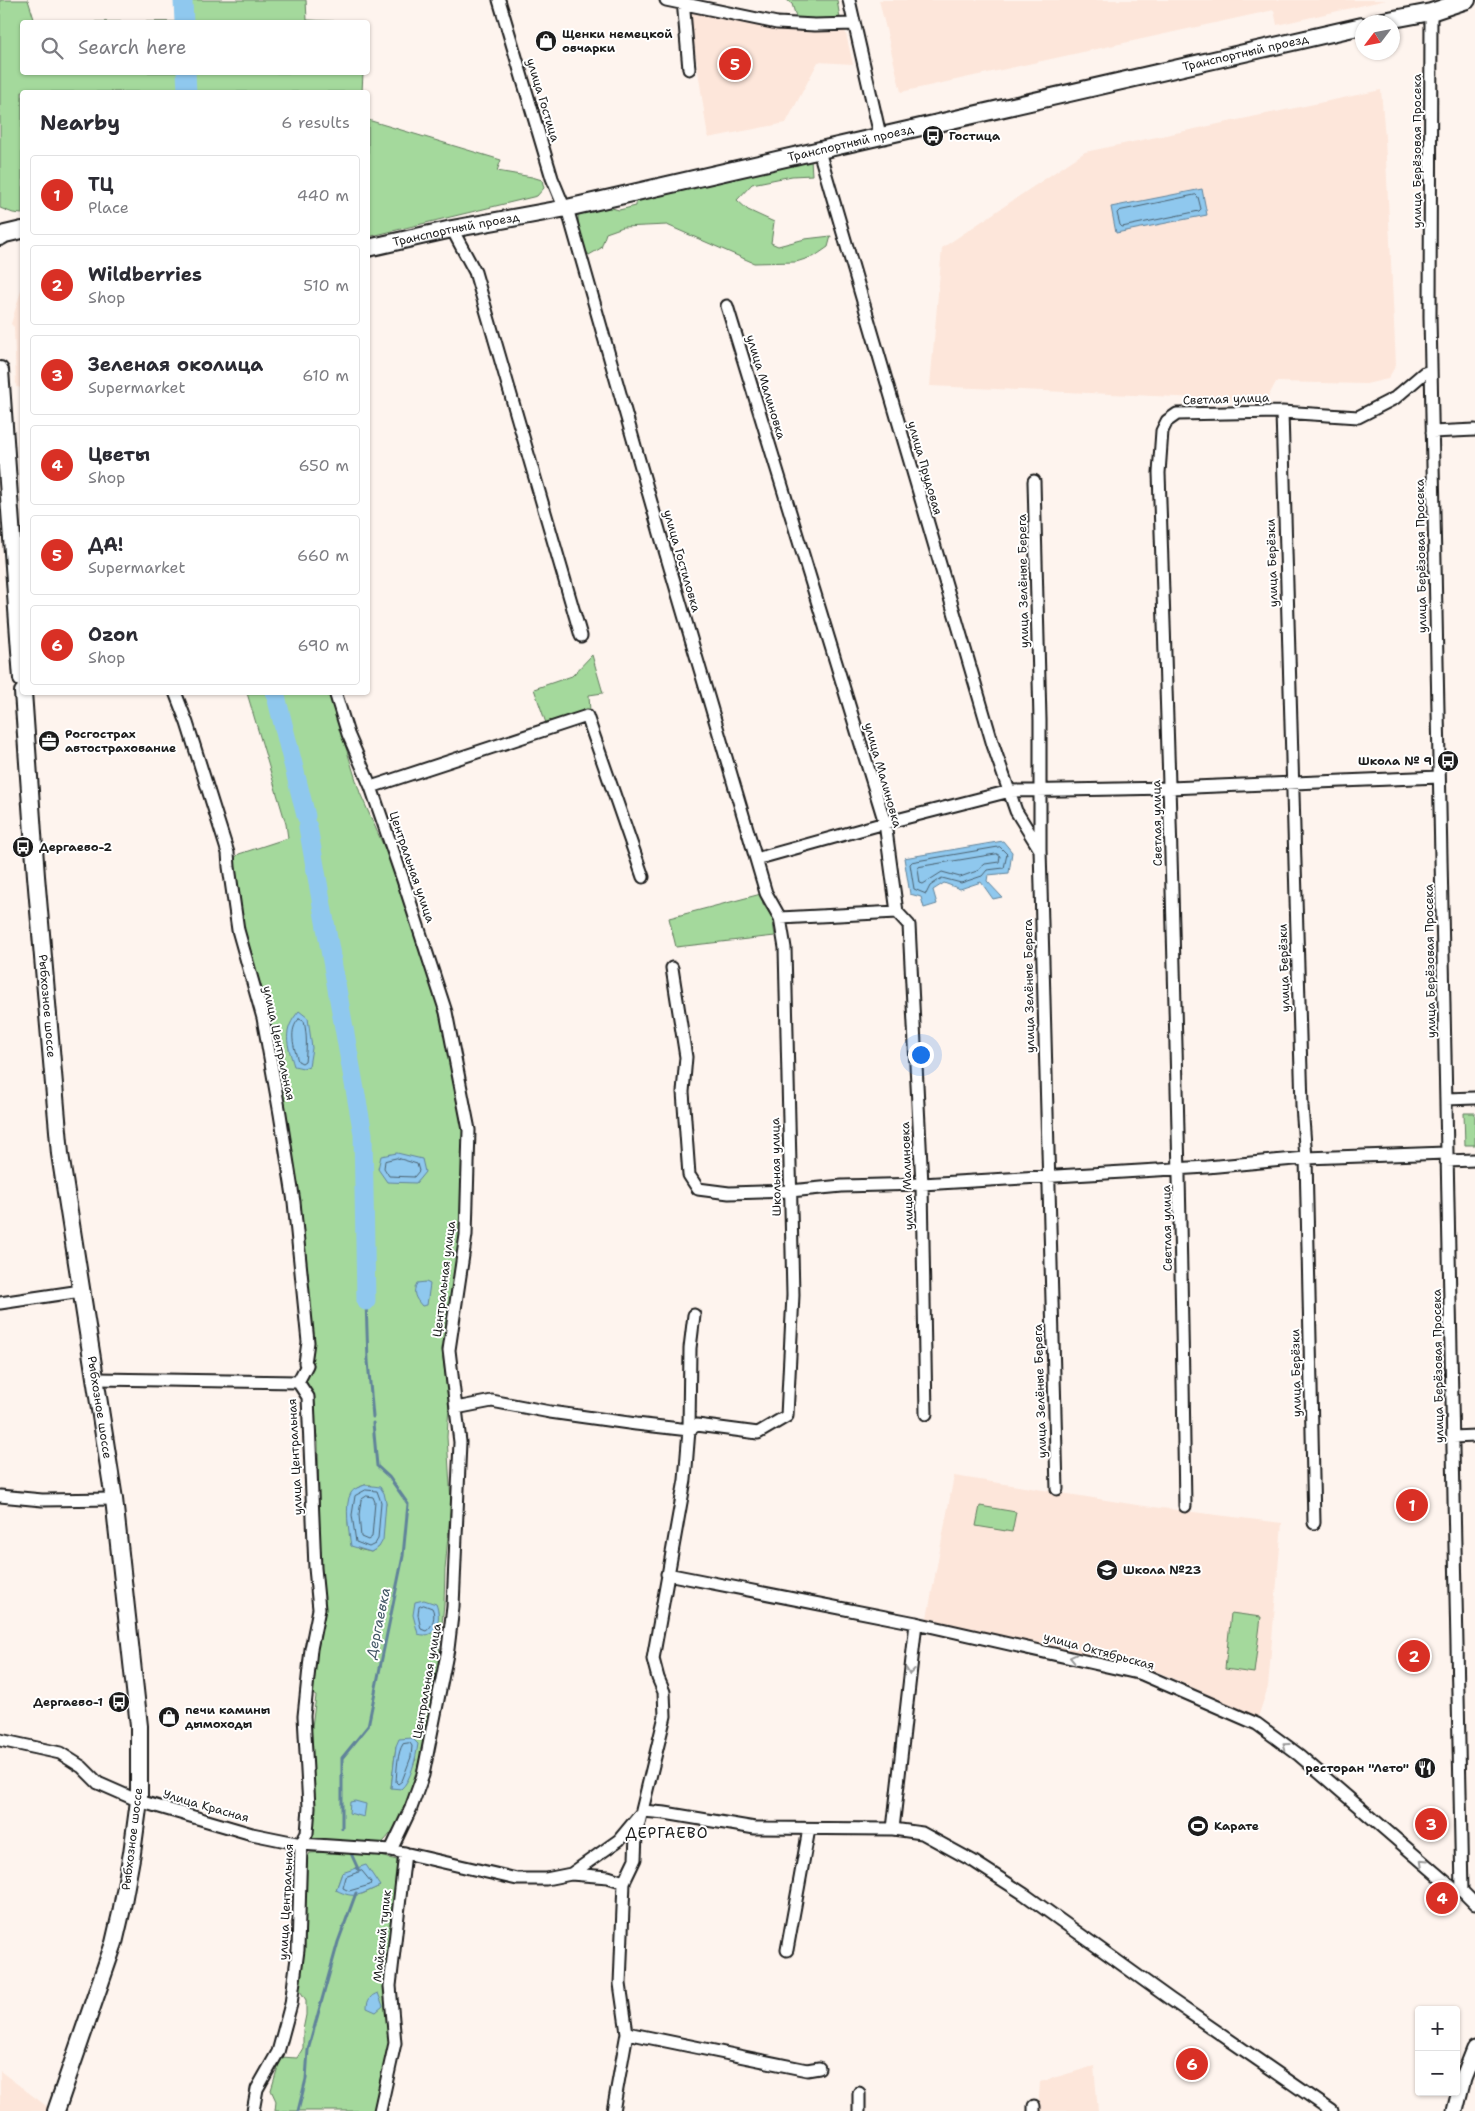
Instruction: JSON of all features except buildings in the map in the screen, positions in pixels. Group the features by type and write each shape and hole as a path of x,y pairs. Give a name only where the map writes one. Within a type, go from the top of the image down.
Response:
{"main road":[{"path":"1400,18 1431,12 1467,0"},
{"name":"Транспортный проезд","path":"370,248 452,228 566,208 1355,28"},
{"path":"0,237 20,230"},
{"path":"0,370 20,651"},
{"name":"Рыбхозное шоссе","path":"24,695 37,886 60,1154 81,1291 97,1379 114,1499 140,1726 139,1801 132,1853 114,1943 56,2111"}],"street":[{"name":"улица Гостица","path":"499,0 552,178 566,208"},
{"path":"666,0 684,2 777,23 815,25 854,24"},
{"path":"849,0 880,135"},
{"path":"684,2 689,69"},
{"name":"улица Берёзовая Просека","path":"1431,12 1432,432 1462,1891"},
{"name":"улица Прудовая","path":"819,151 990,736 1016,811 1040,849"},
{"name":"улица Гостиловка","path":"566,208 766,893 780,918"},
{"path":"452,228 475,272 581,636"},
{"name":"улица Малиновка","path":"728,306 885,823 897,912 909,925 922,1184 926,1414"},
{"name":"Светлая улица","path":"1185,1506 1170,788 1159,474 1162,431 1167,421 1177,414 1282,412 1358,417 1395,398 1424,373 1431,371"},
{"name":"улица Берёзки","path":"1282,412 1302,1106 1306,1158 1314,1523"},
{"path":"1432,432 1475,430"},
{"name":"улица Зелёные Берега","path":"1034,482 1040,720 1040,849 1056,1489"},
{"name":"улица Центральная","path":"176,695 187,723 228,853 228,867 238,930 263,1018 294,1202 308,1342 305,1363 307,1364 298,1382 308,1397 315,1568 319,1609 310,1649 304,1716 309,1807 307,1833 301,1844 298,1950 291,2004 278,2052 257,2089 252,2111"},
{"name":"Центральная улица","path":"336,695 348,734 370,787 403,880 446,1012 469,1130 466,1235 449,1350 460,1442 453,1608 448,1650 423,1774 404,1825 391,1850"},
{"path":"370,787 587,716 642,876"},
{"path":"756,859 1010,791 1170,788 1439,777"},
{"path":"780,918 897,912"},
{"name":"Школьная улица","path":"689,1430 697,1426 758,1433 786,1416 793,1296 785,948 780,918"},
{"path":"672,968 686,1057 683,1092 691,1180 698,1189 729,1193 790,1191 842,1186 922,1184 1207,1167 1306,1158 1446,1157 1475,1160"},
{"path":"1446,1099 1475,1098"},
{"path":"0,1303 81,1291"},
{"path":"613,2111 627,2033 620,1984 624,1882 635,1859 636,1835 665,1716 664,1692 653,1659 685,1480 689,1430 690,1348 694,1315"},
{"path":"97,1379 298,1382"},
{"path":"456,1408 492,1401 586,1417 689,1430"},
{"path":"1453,1437 1475,1436"},
{"path":"0,1496 42,1500 114,1499"},
{"name":"улица Октябрьская","path":"668,1574 916,1623 1142,1674 1257,1724 1299,1755 1455,1890 1462,1891"},
{"path":"893,1829 916,1623"},
{"name":"Улица Красная","path":"0,1740 60,1753 82,1767 98,1783 139,1801 252,1834 301,1844 391,1850 517,1879 546,1879 571,1874"},
{"path":"643,1811 755,1828 893,1829 922,1833 973,1861 1024,1894 1170,2000 1332,2111"},
{"path":"571,1874 618,1840 643,1811"},
{"path":"787,1950 808,1829"},
{"name":"Майский тупик","path":"380,2111 395,2043 390,1986 405,1853"},
{"path":"571,1874 608,1878 624,1882"},
{"path":"1462,1891 1475,1904"},
{"path":"627,2033 807,2070 819,2068"},
{"path":"1455,2111 1463,2079 1475,2049"},
{"path":"859,2093 859,2111"}],"shaded area":[{"path":"879,0 1386,0 1277,25 1274,10 901,92"},
{"path":"689,10 771,27 845,30 853,64 818,62 786,123 708,138"},
{"path":"1381,90 1396,365 1388,379 1366,384 1276,382 1266,401 930,386 942,248 1085,152"},
{"path":"20,294 20,388 16,387 14,327 11,324"},
{"name":"Школа №23","path":"954,1476 1137,1505 1282,1523 1268,1687 1258,1717 1156,1671 927,1618"},
{"path":"1094,2066 1098,2111 1038,2111 1040,2082"},
{"path":"0,2071 49,2108 48,2111 0,2111"}],"green space":[{"path":"0,0 28,0 34,20 20,20 20,75 363,75 362,90 20,90 20,214 0,208"},
{"path":"175,0 306,0 307,20 176,20"},
{"path":"787,0 837,0 840,18 797,20 792,4"},
{"path":"370,121 501,160 497,171 542,180 544,188 537,196 370,237"},
{"path":"811,160 812,175 792,176 752,184 737,200 748,210 774,222 771,243 778,246 805,239 831,236 828,247 815,256 796,262 754,263 667,225 623,227 606,233 601,248 589,255 579,241 578,214 608,207 619,210 636,206 636,199"},
{"path":"592,655 603,693 589,695 590,712 547,726 534,689 572,676"},
{"path":"248,695 330,695 360,793 405,894 426,960 450,1057 466,1134 467,1195 443,1358 449,1405 447,1437 451,1502 444,1604 435,1692 430,1723 423,1740 423,1748 408,1798 398,1822 382,1843 312,1839 309,1750 316,1696 311,1693 319,1506 318,1442 309,1389 305,1377 312,1359 308,1307 308,1271 303,1269 300,1226 301,1205 239,911 232,860 239,854 288,838 286,824","holes":["371,1485 386,1502 379,1547 371,1552 358,1549 348,1526 349,1512 357,1488","396,1746 416,1759 410,1771 391,1788"]},
{"path":"761,894 763,904 772,917 775,936 676,947 669,918"},
{"path":"1464,1113 1475,1113 1475,1145 1465,1145"},
{"path":"980,1506 1016,1512 1012,1532 976,1526"},
{"path":"1231,1613 1261,1617 1254,1673 1225,1669"},
{"path":"310,1853 372,1854 397,1860 400,1871 391,2044 375,2111 275,2111 276,2101 271,2090 281,2057 297,2058 303,2048 306,2000 300,1991 297,1977 307,1858","holes":["342,1873 380,1886 362,1894 336,1890"]}],"water":[{"path":"1202,189 1207,215 1116,233 1111,207"},
{"path":"1003,841 1012,852 1009,873 988,875 987,881 1002,897 993,899 981,882 960,889 944,883 933,890 937,904 924,908 921,897 910,894 904,858"},
{"path":"299,1011 308,1018 312,1048 309,1066 303,1068 294,1066 288,1044 290,1025"},
{"path":"397,1153 422,1159 425,1172 416,1183 387,1182 378,1169 381,1156"},
{"path":"426,1282 430,1284 427,1305 422,1306 416,1298 415,1290 417,1283"},
{"path":"365,1485 380,1487 386,1502 383,1540 379,1547 371,1552 351,1546 348,1526 347,1511 351,1493"},
{"path":"424,1600 436,1604 438,1622 434,1631 424,1635 418,1634 413,1615 415,1602"},
{"path":"412,1738 418,1744 408,1780 401,1789 391,1788 396,1746 399,1739"},
{"path":"355,1801 366,1804 364,1817 349,1813 350,1802"},
{"path":"366,1865 380,1886 358,1895 348,1895 336,1890 342,1873"},
{"path":"378,1993 383,2006 376,2012 367,2008 367,2005 370,1998"}],"waterway":[{"path":"183,0 184,20"},
{"path":"186,75 187,90"},
{"path":"276,695 306,816"},
{"path":"308,827 363,1134 366,1301"},
{"name":"Дергаевка","path":"366,1301 368,1361 373,1417"},
{"name":"Дергаевка","path":"342,1828 342,1758 368,1726 403,1556 408,1504 389,1477 377,1466 373,1423"},
{"name":"Дергаевка","path":"349,1849 359,1871"},
{"path":"298,2111 306,2079 308,2050 338,1942 356,1893"}],"place":[{"name":"Щенки немецкой овчарки","path":"546,41"},
{"name":"ДА!","path":"735,64"},
{"name":"Гостица","path":"933,136"},
{"name":"Росгострах автострахование","path":"49,741"},
{"name":"Школа № 9","path":"1448,761"},
{"name":"Дергаево-2","path":"23,847"},
{"name":"ТЦ","path":"1412,1505"},
{"name":"Школа №23","path":"1107,1570"},
{"name":"Wildberries","path":"1414,1656"},
{"name":"Дергаево-1","path":"119,1702"},
{"name":"печи камины дымоходы","path":"169,1717"},
{"name":"ресторан \"Лето\"","path":"1425,1768"},
{"name":"Зеленая околица","path":"1431,1824"},
{"name":"Карате","path":"1198,1826"},
{"name":"Цветы","path":"1442,1898"},
{"name":"Ozon","path":"1192,2064"}],"district":[{"name":"ДЕРГАЕВО","path":"667,1833"}]}
